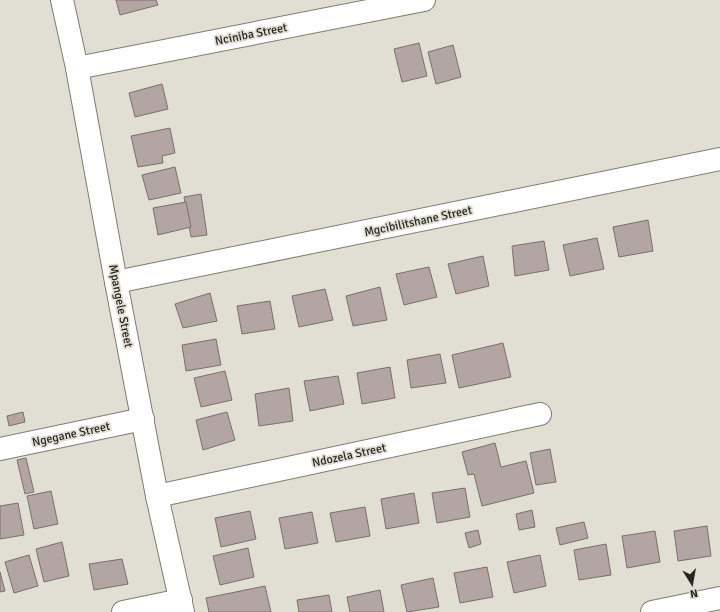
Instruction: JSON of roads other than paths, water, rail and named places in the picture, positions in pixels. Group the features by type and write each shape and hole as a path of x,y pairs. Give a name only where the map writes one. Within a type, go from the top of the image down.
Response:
{"street":[{"name":"Mpangele Street","path":"62,0 77,68 157,496 182,606"},
{"name":"Nciniba Street","path":"77,68 424,0"},
{"name":"Mgcibilitshane Street","path":"116,282 720,159"},
{"name":"Ndozela Street","path":"157,496 540,414"},
{"name":"Ngegane Street","path":"0,449 143,418"},
{"path":"652,612 720,598"},
{"path":"123,612 182,606"}]}
